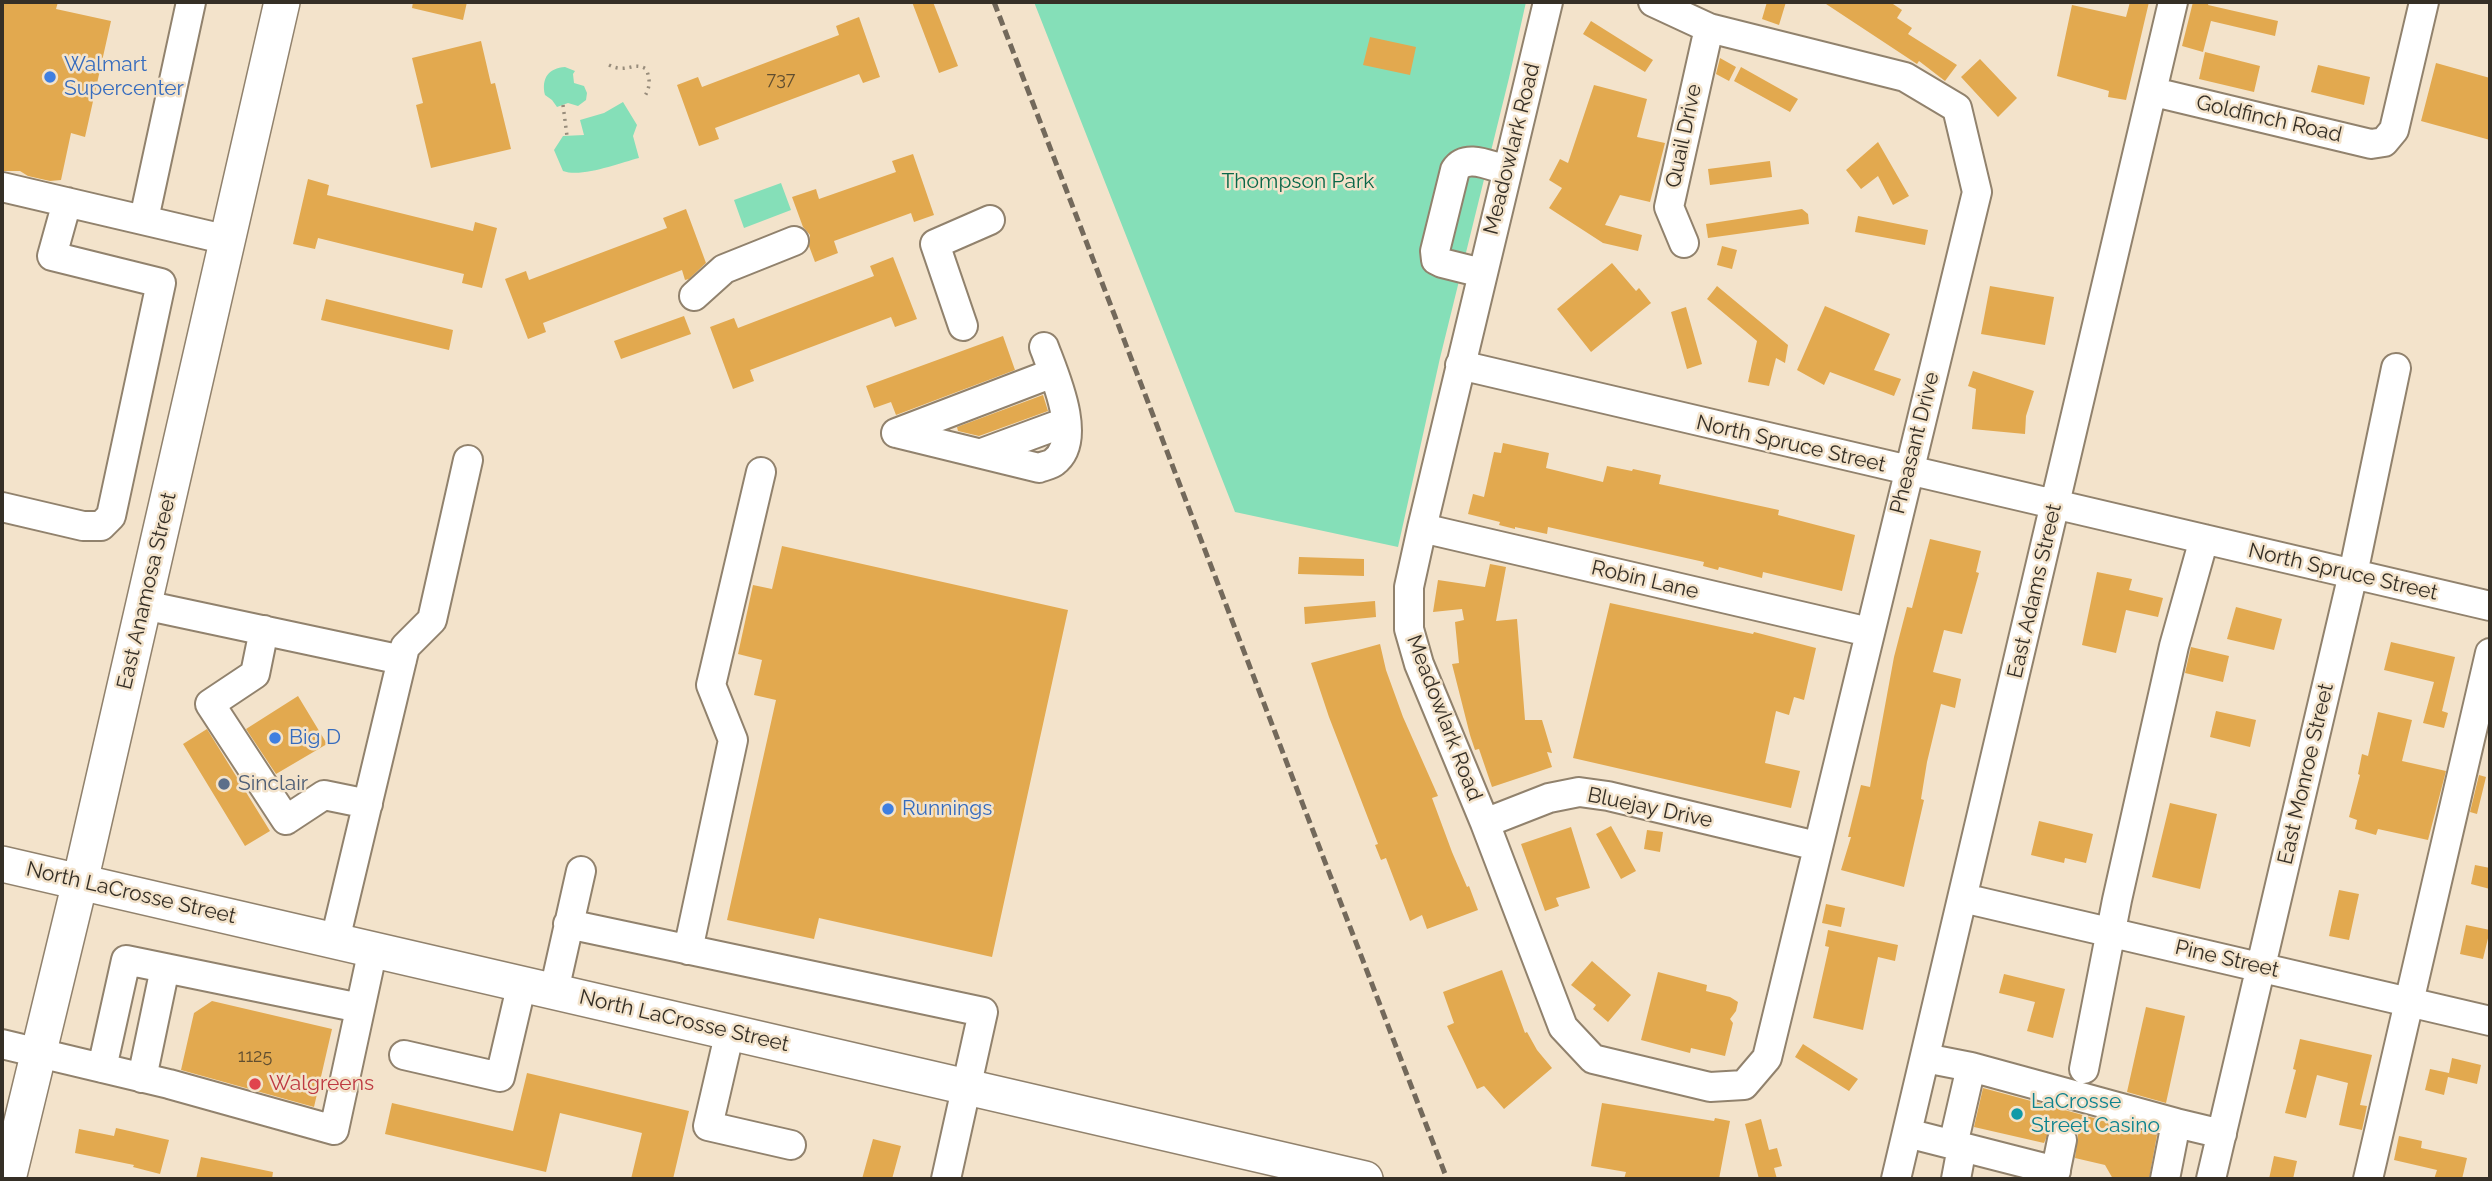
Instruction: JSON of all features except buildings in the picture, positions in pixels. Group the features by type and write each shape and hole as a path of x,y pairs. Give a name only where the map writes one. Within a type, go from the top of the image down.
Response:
{"main road":[{"name":"East Anamosa Street","path":"8,1179 80,882 282,2"},
{"name":"North LaCrosse Street","path":"2,864 968,1086 1272,1169 1365,1179"}],"street":[{"path":"144,219 191,2"},
{"name":"Meadowlark Road","path":"1548,2 1422,528 1409,587 1409,629 1419,664 1485,823 1563,1027 1593,1059 1710,1087 1744,1085"},
{"name":"Pheasant Drive","path":"1653,2 1709,28 1905,77 1957,108 1977,192 1767,1058 1744,1085"},
{"name":"East Adams Street","path":"1896,1179 2174,2"},
{"name":"Goldfinch Road","path":"2154,92 2371,144 2384,142 2394,130 2424,2"},
{"name":"Quail Drive","path":"1684,243 1669,207 1709,28"},
{"path":"1482,273 1442,263 1436,260 1435,251 1455,170 1460,163 1467,160 1507,170"},
{"path":"2,187 228,240"},
{"path":"2,507 83,526 101,526 111,516 161,283 51,256 67,202"},
{"path":"963,326 935,244 990,220"},
{"path":"694,296 724,269 794,241"},
{"path":"1049,360 1066,413 1066,444 1055,462 1039,468 982,453 895,433 1049,360"},
{"name":"North Spruce Street","path":"1460,365 1908,472 2490,606"},
{"name":"East Monroe Street","path":"2211,1179 2353,574 2396,368"},
{"path":"335,940 405,647 432,620 468,460"},
{"path":"688,950 733,740 711,685 761,472"},
{"name":"Robin Lane","path":"1422,528 1869,632"},
{"path":"2084,1069 2111,932 2174,646 2204,539"},
{"path":"144,604 402,660"},
{"path":"264,630 255,674 210,704 286,820 324,795 368,804"},
{"path":"2368,1179 2490,653"},
{"name":"Bluejay Drive","path":"1485,823 1549,798 1579,792 1608,796 1817,846"},
{"path":"404,1055 500,1077 568,924 581,870"},
{"name":"Pine Street","path":"1963,898 2490,1021"},
{"path":"568,924 983,1012 946,1179"},
{"path":"2,1044 334,1129 373,949"},
{"path":"102,1068 127,960 360,1008"},
{"path":"142,1078 165,968"},
{"path":"730,1031 708,1126 791,1145"},
{"path":"1925,1058 1971,1067 2222,1133"},
{"path":"1956,1179 1958,1146 1971,1067"},
{"path":"2165,1179 2176,1122"},
{"path":"1907,1133 2055,1175 2062,1140"}],"path":[{"path":"609,65 621,70 636,66 646,69 650,79 643,99"},
{"path":"563,105 567,136"}],"green space":[{"name":"Thompson Park","path":"1034,2 1526,2 1440,358 1398,547 1235,512"},
{"path":"565,67 575,71 574,83 584,86 587,93 586,100 578,106 568,103 557,107 545,95 545,79 555,69"},
{"path":"623,102 637,125 633,136 639,158 580,173 563,171 554,150 563,136 584,135 580,120 604,113"},
{"path":"781,183 791,210 744,228 734,200"}],"railway":[{"path":"994,2 1447,1179"}],"place":[{"name":"Walmart Supercenter","path":"50,77"},
{"name":"Big D","path":"275,738"},
{"name":"Sinclair","path":"224,784"},
{"name":"Runnings","path":"888,809"},
{"name":"Walgreens","path":"255,1084"},
{"name":"LaCrosse Street Casino","path":"2017,1114"}]}
